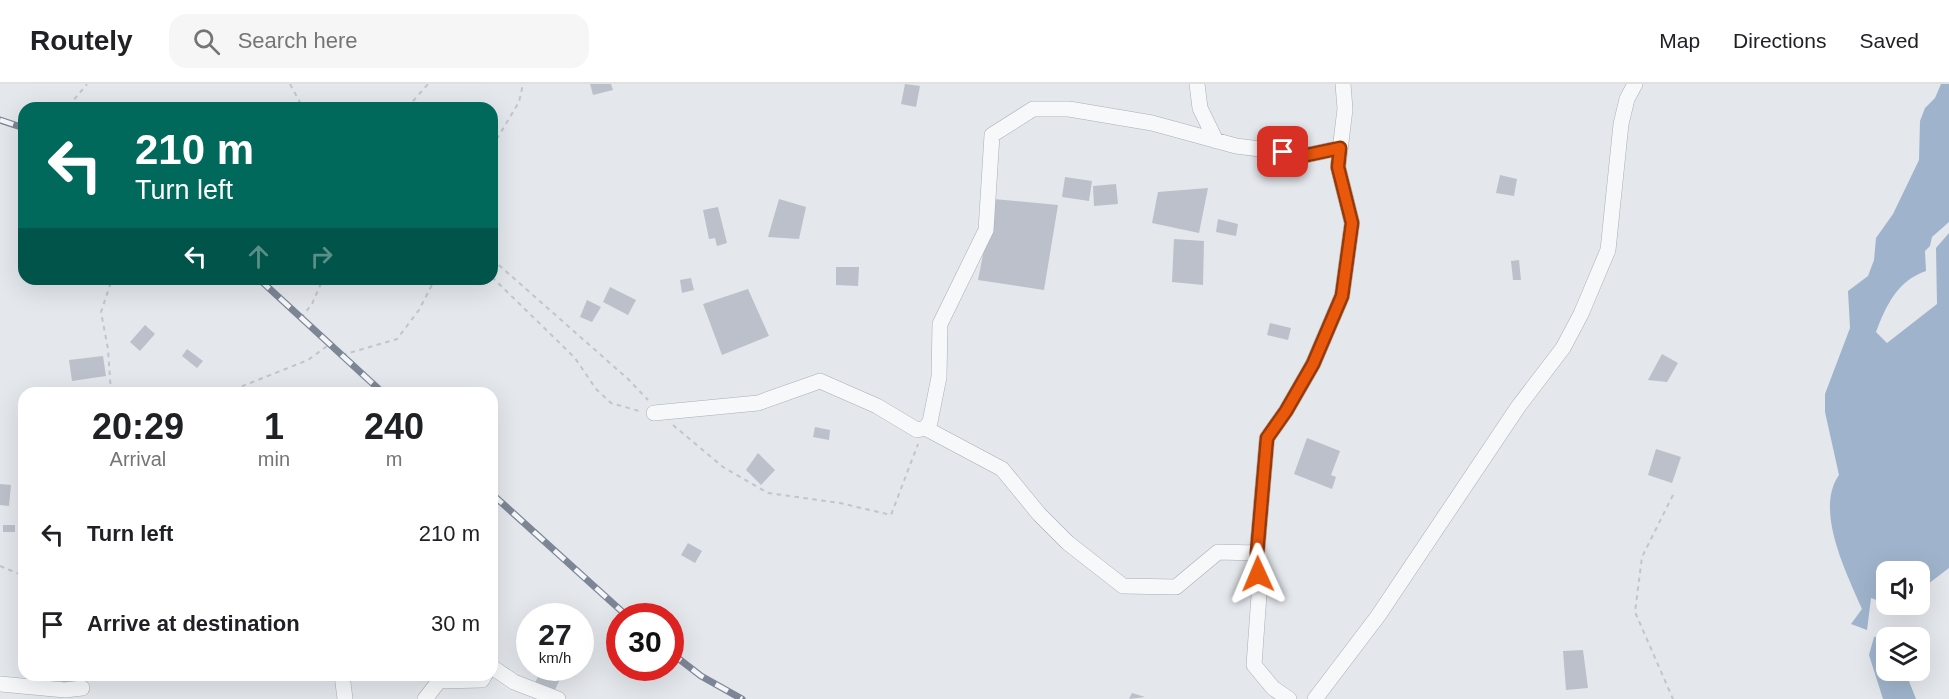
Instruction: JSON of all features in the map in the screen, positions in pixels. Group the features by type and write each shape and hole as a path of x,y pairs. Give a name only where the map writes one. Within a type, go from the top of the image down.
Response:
{"street":[{"path":"1197,84 1200,108 1216,141"},
{"path":"1289,699 1273,688 1254,665 1260,595 1257,553 1267,438 1286,411 1313,364 1342,296 1352,223 1338,167 1346,109 1343,84"},
{"path":"1315,699 1378,616 1518,407 1563,348 1608,250 1620,124 1627,99 1635,84"},
{"path":"654,413 758,403 820,381 876,406 917,430 925,428 930,422 939,377 940,324 986,230 992,135 1033,109 1069,109 1152,123 1236,146 1307,155 1340,148"},
{"path":"925,428 1002,469 1039,514 1068,543 1123,586 1176,587 1218,552 1257,553"},
{"path":"498,671 514,682 558,699"},
{"path":"343,681 345,699"},
{"path":"425,699 439,681 475,681"},
{"path":"0,684 65,690 82,688"}],"path":[{"path":"73,102 87,84"},
{"path":"290,84 300,102"},
{"path":"412,102 428,84"},
{"path":"498,137 519,102 523,84"},
{"path":"498,282 575,358 596,389 611,403 654,413"},
{"path":"110,285 101,312 108,349 111,387"},
{"path":"301,318 312,304 320,285"},
{"path":"342,355 397,339 419,310 432,285"},
{"path":"240,387 308,360 330,344"},
{"path":"1673,495 1642,557 1635,612 1673,699"},
{"path":"0,567 18,574"}],"water":[{"path":"1941,84 1949,84 1949,222 1932,237 1930,246 1925,251 1926,271 1916,275 1900,288 1884,313 1876,332 1887,343 1937,304 1936,248 1949,233 1949,568 1930,582 1930,561 1876,561 1876,600 1871,598 1867,630 1851,624 1862,609 1835,542 1831,524 1832,489 1839,475 1825,412 1825,394 1850,328 1848,291 1868,276 1874,260 1876,238 1893,214 1919,160 1920,121 1925,108 1935,98"},
{"path":"1876,637 1876,677 1869,655"},
{"path":"1877,681 1909,681 1916,699 1883,699"}],"building":[{"path":"590,84 611,84 613,90 593,95"},
{"path":"905,84 920,86 916,107 901,104"},
{"path":"1500,175 1517,179 1514,196 1496,193"},
{"path":"1065,177 1092,181 1089,201 1062,197"},
{"path":"1116,184 1118,204 1094,206 1093,186"},
{"path":"1208,188 1199,233 1152,223 1158,192"},
{"path":"779,199 806,207 799,239 768,237"},
{"path":"994,199 1058,205 1044,290 978,280"},
{"path":"718,207 727,243 717,246 715,238 709,239 703,210"},
{"path":"1218,219 1238,224 1236,236 1216,232"},
{"path":"1174,239 1204,241 1203,285 1172,282"},
{"path":"1519,260 1521,280 1513,280 1511,261"},
{"path":"836,267 859,267 858,286 836,285"},
{"path":"691,278 694,290 682,293 680,280"},
{"path":"610,287 636,300 628,315 603,302"},
{"path":"748,289 769,336 722,355 703,304"},
{"path":"587,300 601,307 592,322 580,317"},
{"path":"1270,323 1291,328 1288,340 1267,335"},
{"path":"145,325 155,334 140,351 130,342"},
{"path":"187,349 203,361 197,368 182,356"},
{"path":"1662,354 1678,363 1667,382 1648,380"},
{"path":"103,356 106,376 72,381 69,360"},
{"path":"815,427 830,430 829,440 813,437"},
{"path":"1307,438 1340,451 1331,475 1336,477 1332,489 1294,474"},
{"path":"1656,449 1681,457 1672,483 1648,475"},
{"path":"758,453 775,470 761,485 746,470"},
{"path":"0,484 11,485 9,506 0,505"},
{"path":"3,525 15,525 15,532 3,532"},
{"path":"688,543 702,551 695,563 681,555"},
{"path":"1583,650 1588,688 1566,690 1563,651"},
{"path":"62,681 72,681 72,685 62,686"},
{"path":"536,681 559,681 554,692 535,683"},
{"path":"1132,693 1145,697 1129,699"}],"railway":[{"path":"0,120 18,126"},
{"path":"266,285 376,387"},
{"path":"498,499 613,603"},
{"path":"684,663 701,676 742,699"}],"route":[{"path":"1258,574 1257,553 1267,438 1286,411 1313,364 1342,296 1352,223 1338,167 1340,148 1307,155 1283,152"}]}
